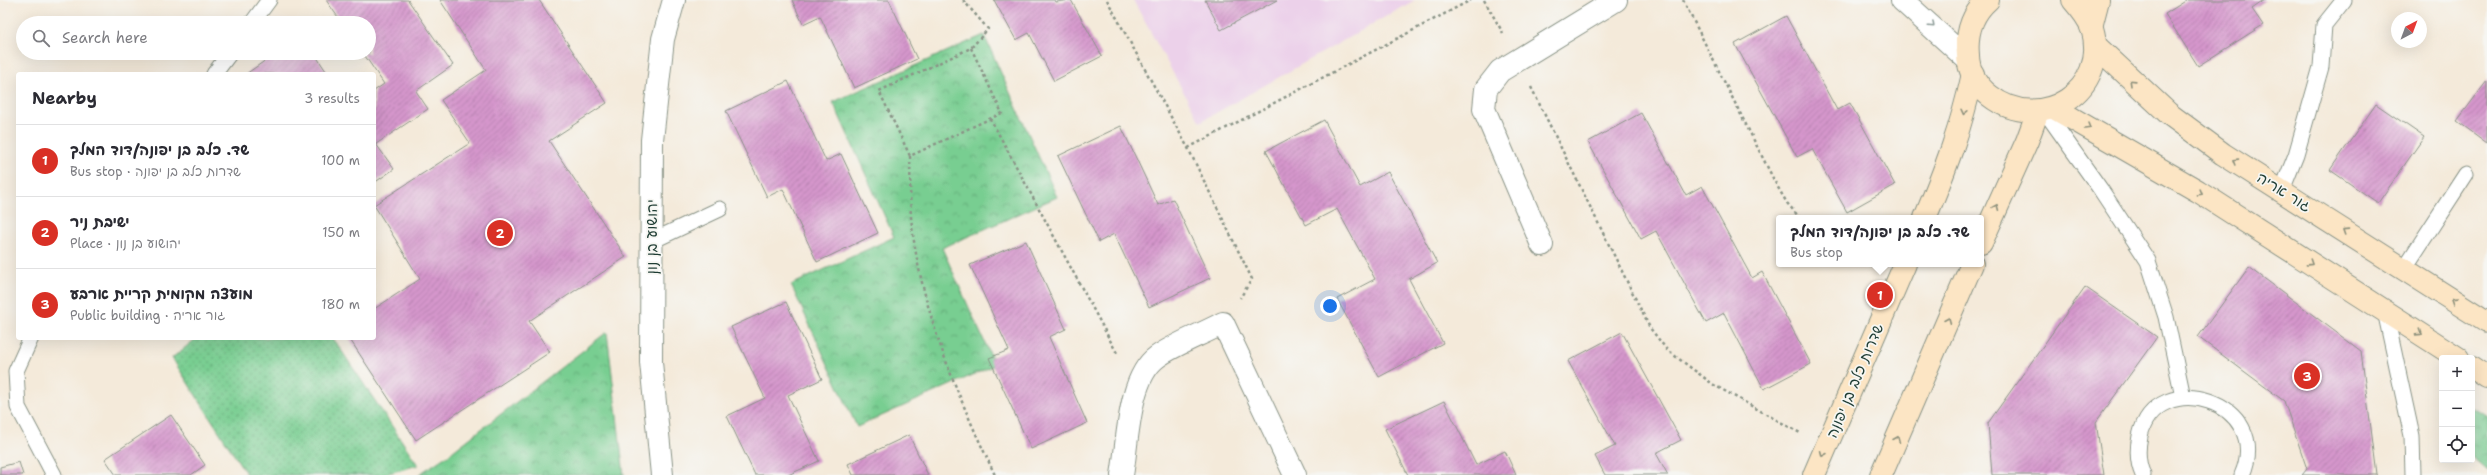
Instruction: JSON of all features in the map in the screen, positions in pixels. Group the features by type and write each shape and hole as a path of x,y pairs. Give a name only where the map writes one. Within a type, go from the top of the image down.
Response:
{"main road":[{"path":"1926,215 1952,154 1964,116 1970,67 1967,40 1972,21 1988,0"},
{"name":"גור אריה","path":"2073,0 2093,36 2168,114 2223,154 2282,190 2487,322"},
{"path":"1970,67 1983,91 2000,103 2018,110 2045,110 2071,98 2084,82 2092,64 2093,36 2098,0"},
{"path":"1984,236 2027,141 2045,110"},
{"path":"2045,110 2157,166 2453,355"},
{"name":"שדרות כלב בן יפונה","path":"1814,475 1904,267"},
{"path":"1881,475 1971,267"},
{"path":"2475,369 2487,377"}],"street":[{"name":"יהושוע בן נון","path":"662,475 651,362 652,140 663,38 674,0"},
{"path":"1542,245 1484,109 1486,89 1500,71 1616,0"},
{"path":"1902,0 1970,67"},
{"path":"1122,475 1139,379 1156,357 1223,323 1295,475"}],"lane":[{"path":"257,16 269,0"},
{"path":"2282,190 2296,155 2321,66 2324,25 2344,0"},
{"path":"216,72 225,60"},
{"path":"2045,110 2148,261 2166,317 2183,397"},
{"path":"2404,269 2466,174"},
{"path":"652,241 720,209"},
{"path":"2385,311 2412,436 2413,475"},
{"path":"30,340 16,371 18,406 54,475"},
{"path":"2144,475 2140,468 2137,449 2141,431 2150,416 2165,404 2183,397 2202,397 2214,401 2231,412 2242,427 2247,446 2246,465 2242,475"}],"path":[{"path":"963,0 988,30 971,48 879,91 910,156 912,226 927,302 961,402 995,475"},
{"path":"1107,0 1188,148 1252,279 1223,323"},
{"path":"1188,148 1471,0"},
{"path":"1484,0 1518,60 1650,328 1667,350 1714,385 1826,447"},
{"path":"1683,0 1776,184 1787,203 1797,215"},
{"path":"910,156 1002,113 971,48"},
{"path":"990,118 1137,389"}],"shaded area":[{"path":"1133,0 1415,0 1200,122"}],"green space":[{"path":"984,35 1057,197 942,248 995,365 857,427 791,285 894,237 833,102"},
{"path":"607,332 624,475 418,475 448,455"},
{"path":"194,340 334,340 418,465 382,475 247,475 172,358"},
{"path":"2475,409 2487,417 2487,470 2475,460"}],"building":[{"path":"326,0 408,0 453,65 416,91 428,109 376,144 376,90 384,84 368,60 376,60 376,16 337,16"},
{"path":"440,0 539,0 607,103 549,141 626,257 529,321 550,352 416,440 350,340 376,340 376,308 420,279 376,208 376,204 470,143 441,100 486,70"},
{"path":"792,0 889,0 917,59 854,88 820,16 803,24"},
{"path":"994,0 1055,0 1056,2 1071,0 1102,56 1054,81 1029,33 1016,40"},
{"path":"1205,0 1277,0 1221,30"},
{"path":"2187,0 2265,0 2252,9 2263,25 2198,66 2165,14"},
{"path":"1786,16 1837,110 1850,103 1895,185 1847,212 1812,149 1797,157 1735,44"},
{"path":"266,60 319,60 327,72 249,72"},
{"path":"788,81 826,161 841,154 878,233 817,262 783,189 767,197 726,111"},
{"path":"2487,81 2487,143 2457,121"},
{"path":"2376,104 2424,137 2378,203 2330,170"},
{"path":"1641,113 1686,195 1702,186 1752,278 1762,272 1811,364 1764,389 1724,313 1706,323 1656,231 1641,239 1588,142"},
{"path":"1324,120 1360,187 1388,172 1437,263 1409,279 1443,343 1379,377 1337,299 1375,279 1337,209 1306,225 1266,151"},
{"path":"1121,126 1158,205 1173,199 1210,278 1149,307 1114,234 1099,242 1058,156"},
{"path":"376,144 394,169 376,182"},
{"path":"1026,241 1066,329 1049,337 1087,423 1031,449 989,358 1009,350 970,265"},
{"path":"2249,267 2361,351 2377,475 2302,475 2307,469 2284,401 2198,337"},
{"path":"2085,287 2157,337 2096,422 2104,475 1992,475 1988,423"},
{"path":"786,302 822,379 788,395 819,461 788,475 755,475 727,416 765,398 731,327"},
{"path":"1622,332 1681,440 1656,453 1668,475 1605,475 1595,456 1615,446 1568,361"},
{"path":"1444,401 1476,465 1505,451 1516,475 1408,475 1385,429"},
{"path":"171,415 205,465 191,475 116,475 105,459"},
{"path":"909,435 928,475 853,475 848,464"},
{"path":"19,462 23,475 0,475 0,467"}],"place":[{"name":"ישיבת ניר","path":"500,233"},
{"name":"שד. כלב בן יפונה/דוד המלך","path":"1880,295"},
{"name":"מועצה מקומית קריית ארבע","path":"2307,376"}]}
